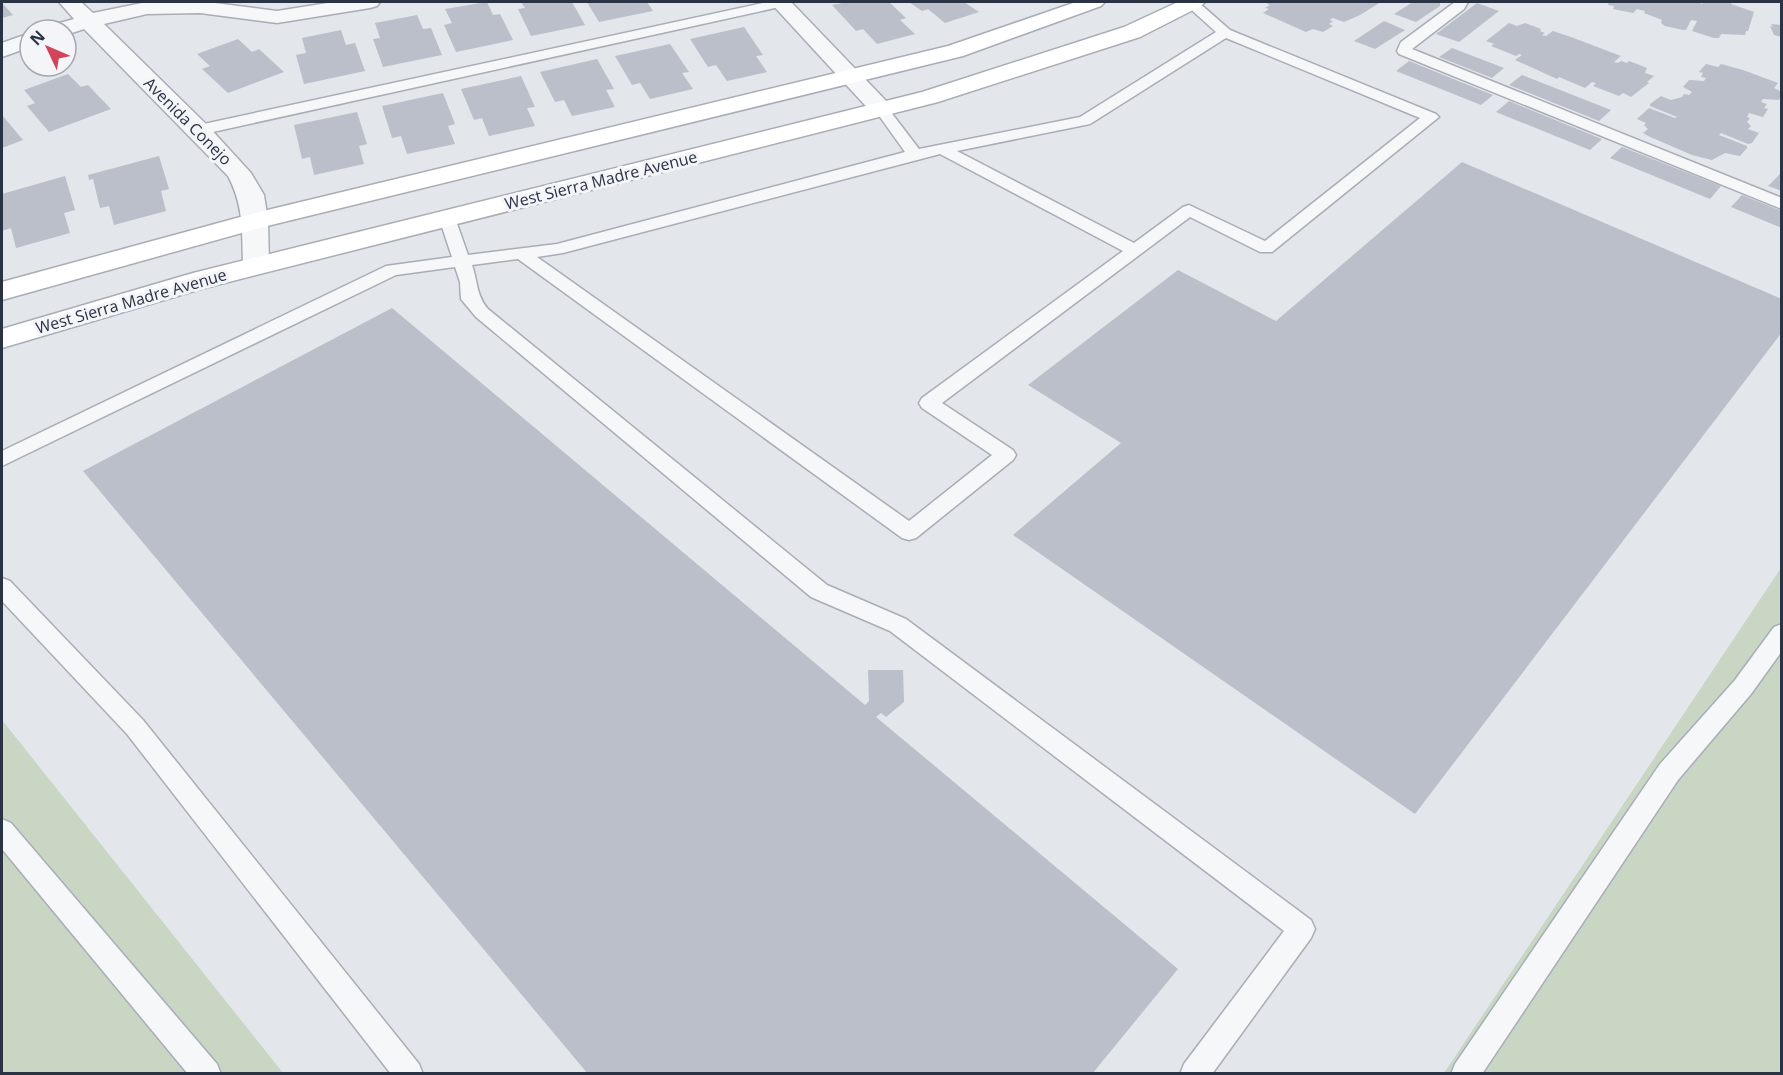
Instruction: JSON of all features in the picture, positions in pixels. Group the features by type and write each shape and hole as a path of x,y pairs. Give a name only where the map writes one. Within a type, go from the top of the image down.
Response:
{"street":[{"name":"Avenida Conejo","path":"69,2 199,130 238,173 251,195 255,221 256,266"},
{"path":"78,24 147,8 180,6 277,17 370,2"},
{"path":"781,2 882,110"},
{"path":"2,291 255,221 955,51 1094,2"},
{"name":"West Sierra Madre Avenue","path":"2,339 193,282 930,97 1132,32 1193,2"},
{"path":"2,50 18,44"}],"lane":[{"path":"199,130 781,2"},
{"path":"521,253 909,532 1006,455 929,403 1189,210 1266,248 1431,117 1225,33 1193,2"},
{"path":"1461,2 1459,6 1406,45 1404,51 1782,204"},
{"path":"2,459 392,270 557,249 915,154 1085,121 1225,33"},
{"path":"882,110 915,154"},
{"path":"942,149 1134,250"},
{"path":"447,218 469,282 470,299 482,314 819,591 898,625 1302,929 1194,1074"},
{"path":"2,587 135,727 410,1074"},
{"path":"1465,1074 1669,772 1743,687 1782,633"},
{"path":"2,831 207,1074"}],"green space":[{"path":"1781,568 1781,1073 1444,1073"},
{"path":"2,720 283,1073 2,1073"}],"building":[{"path":"487,2 493,15 500,14 513,40 456,52 444,25 452,23 445,9"},
{"path":"521,2 572,2 585,25 531,36 518,9 525,8"},
{"path":"587,2 647,2 653,11 599,22"},
{"path":"847,2 889,2 906,18 900,20 915,34 877,44 863,29 856,31 832,5"},
{"path":"909,2 964,2 979,12 945,23 928,9 922,11"},
{"path":"1381,2 1344,22 1333,18 1329,20 1333,21 1329,24 1333,26 1323,32 1313,29 1306,32 1263,13 1269,9 1265,8 1270,5 1266,3"},
{"path":"1413,2 1440,2 1440,6 1416,22 1394,14"},
{"path":"1609,2 1698,2 1702,4 1704,2 1732,2 1731,4 1754,12 1745,35 1721,34 1719,38 1714,38 1692,31 1697,21 1691,20 1686,30 1683,30 1665,26 1661,23 1662,20 1644,13 1645,11 1637,9 1633,13 1613,9 1614,6 1608,5"},
{"path":"2,3 13,15 2,18"},
{"path":"1477,3 1499,11 1459,42 1436,34"},
{"path":"417,15 423,29 431,28 442,55 383,67 373,39 380,38 375,23"},
{"path":"1384,21 1405,30 1375,49 1354,41"},
{"path":"1509,23 1517,26 1525,23 1541,29 1540,31 1545,33 1542,35 1546,36 1553,31 1571,37 1621,56 1614,62 1627,63 1629,61 1647,68 1645,73 1654,76 1631,97 1623,93 1619,96 1593,86 1596,83 1592,82 1585,88 1559,77 1557,79 1515,60 1522,55 1516,56 1491,46 1494,44 1486,41"},
{"path":"1771,24 1782,25 1782,37 1774,35"},
{"path":"744,27 763,55 756,56 767,72 727,81 716,65 708,67 690,39"},
{"path":"341,30 346,45 355,43 365,71 304,84 296,55 306,53 302,38"},
{"path":"238,39 252,52 259,49 284,72 228,93 202,69 210,66 197,54"},
{"path":"670,44 689,72 682,73 693,89 650,99 640,83 632,85 615,56"},
{"path":"1452,48 1504,68 1492,78 1439,57"},
{"path":"597,59 614,89 606,90 615,107 572,116 564,100 555,102 540,72"},
{"path":"1409,61 1493,95 1481,105 1396,71"},
{"path":"1706,64 1718,67 1721,64 1743,70 1778,83 1774,88 1782,92 1779,100 1763,99 1761,102 1767,104 1764,108 1768,109 1763,117 1749,113 1747,117 1750,118 1747,122 1751,126 1748,129 1759,133 1752,143 1748,144 1721,133 1719,135 1747,146 1740,156 1725,153 1712,160 1692,155 1643,133 1648,129 1644,125 1646,123 1637,119 1649,108 1677,117 1650,106 1650,104 1661,96 1671,100 1682,97 1684,94 1689,95 1692,92 1683,87 1689,80 1704,81 1706,78 1701,77 1703,73 1699,72"},
{"path":"1522,75 1611,110 1599,121 1509,85"},
{"path":"521,76 535,107 527,108 535,126 489,136 482,118 474,120 461,89"},
{"path":"57,78 72,78 81,87 88,85 111,109 49,132 27,106 35,103 24,90"},
{"path":"443,93 455,124 448,126 455,144 407,154 401,136 392,138 382,106"},
{"path":"1509,101 1602,139 1590,150 1496,112"},
{"path":"357,112 367,144 359,146 364,164 314,175 310,157 302,159 294,125"},
{"path":"2,115 23,140 2,148"},
{"path":"1622,147 1721,186 1710,199 1610,158"},
{"path":"159,156 169,189 161,191 166,211 114,225 109,206 100,208 93,179 89,180 88,175"},
{"path":"1462,162 1782,299 1782,332 1415,814 1013,535 1121,443 1028,385 1178,270 1276,321"},
{"path":"1780,174 1782,175 1782,191 1768,186"},
{"path":"65,176 75,210 64,213 70,233 16,248 11,228 2,231 2,194"},
{"path":"1742,195 1782,211 1782,228 1731,207"},
{"path":"392,308 865,705 869,701 868,670 903,670 904,702 886,717 881,713 876,717 1178,969 1092,1074 588,1074 83,471"}]}
